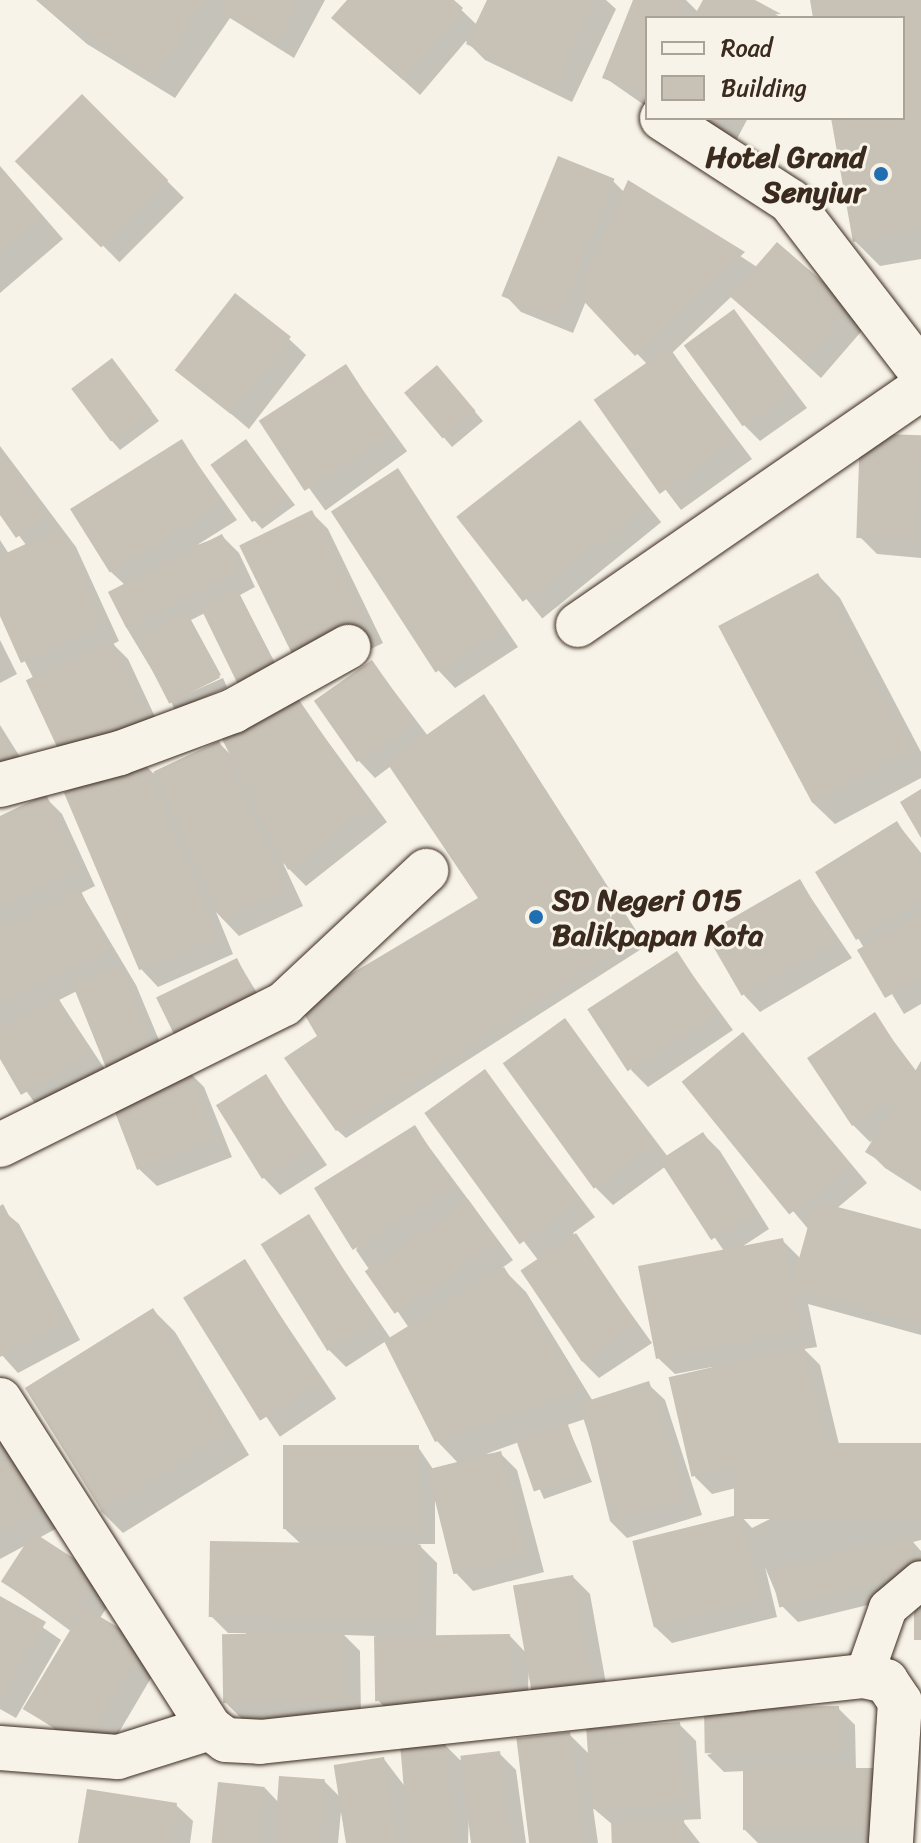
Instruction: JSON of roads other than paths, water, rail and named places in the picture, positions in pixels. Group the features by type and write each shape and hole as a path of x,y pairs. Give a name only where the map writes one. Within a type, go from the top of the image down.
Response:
{"street":[{"path":"664,120 790,201 921,372"},
{"path":"578,625 921,388"},
{"path":"0,785 120,753 233,711 348,647"},
{"path":"0,1145 284,1004 426,871"},
{"path":"0,1400 210,1728 226,1740 260,1742 864,1676 886,1681 900,1702 891,1843"},
{"path":"0,1748 118,1757 210,1728"}],"lane":[{"path":"864,1676 881,1618 921,1580"}],"place":[{"name":"Hotel Grand Senyiur","path":"881,174"},
{"name":"SD Negeri 015 Balikpapan Kota","path":"536,917"}]}
